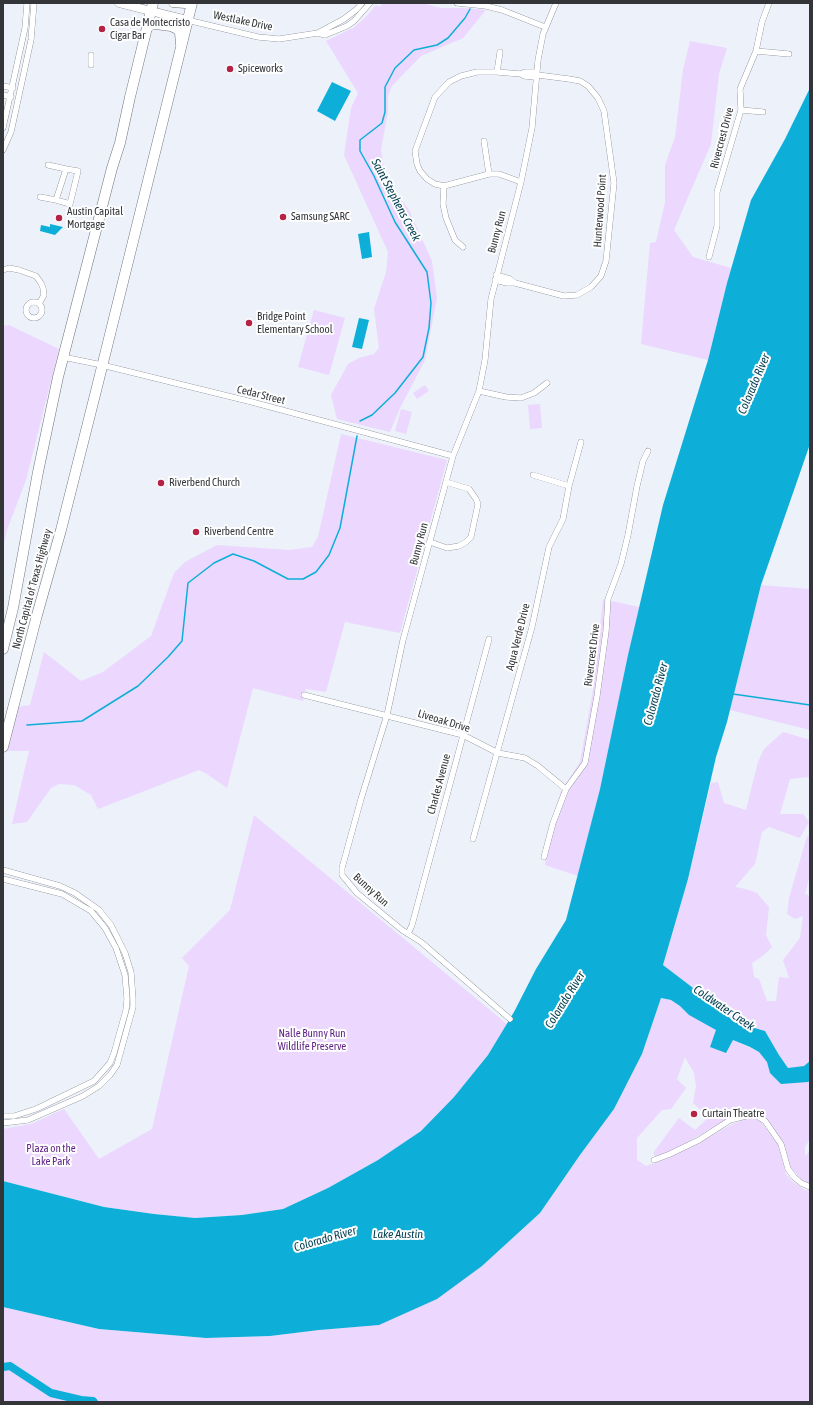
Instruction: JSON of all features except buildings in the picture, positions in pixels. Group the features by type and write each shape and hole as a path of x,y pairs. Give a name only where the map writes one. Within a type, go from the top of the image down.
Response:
{"highway":[{"path":"188,20 192,3"},
{"path":"147,29 152,7"},
{"name":"North Capital of Texas Highway","path":"3,747 67,506 188,20"},
{"name":"North Capital of Texas Highway","path":"3,648 13,608 38,472 63,357 112,168 120,143 147,29"}],"street":[{"path":"3,128 25,28 27,3"},
{"path":"3,150 10,132 31,40 34,3"},
{"name":"Westlake Drive","path":"119,3 152,7 188,20 258,37 279,39 318,33 344,19 362,3"},
{"path":"173,3 188,3"},
{"name":"Westlake Drive","path":"318,33 325,35 347,26 370,3"},
{"path":"457,3 486,6 502,10 545,27"},
{"name":"Bunny Run","path":"510,1019 421,942 408,934 357,893 342,875 342,868 361,799 387,715 403,640 453,456 479,391 485,360 490,306 496,277 521,182 532,128 538,75 538,60 545,27 556,3"},
{"name":"Rivercrest Drive","path":"709,257 717,226 717,192 741,110 740,89 756,51 762,22 769,3"},
{"path":"147,29 155,25 171,27 178,30 180,38 180,51"},
{"path":"756,51 790,54"},
{"path":"497,72 500,52"},
{"path":"91,55 91,65"},
{"name":"Hunterwood Point","path":"444,186 435,184 427,179 420,171 415,151 435,97 449,82 461,76 477,72 521,74 535,77 538,75 551,76 580,81 588,86 598,98 604,111 614,183 606,261 601,276 591,287 577,295 564,296 515,283 510,279 496,277"},
{"path":"3,86 12,92 19,94"},
{"path":"3,95 12,92"},
{"path":"741,110 763,112"},
{"path":"484,141 489,174"},
{"path":"40,197 70,204 78,172 48,165"},
{"path":"56,200 66,169"},
{"path":"463,247 455,240 446,218 444,186 489,174 499,174 521,182"},
{"path":"3,270 9,268 36,276 42,282 44,295 39,304"},
{"name":"Cedar Street","path":"63,357 102,365 252,402 453,456"},
{"path":"479,391 506,397 520,398 534,394 547,383"},
{"name":"Aqua Verde Drive","path":"473,839 532,627 549,547 563,518 568,486 581,442"},
{"name":"Rivercrest Drive","path":"544,857 552,824 566,789 585,763 597,696 606,631 608,599 621,564 637,486 643,461 648,451"},
{"path":"533,475 568,486"},
{"path":"430,542 447,548 459,546 471,537 478,504 476,499 469,489 446,482"},
{"name":"Charles Avenue","path":"408,934 412,924 489,639"},
{"name":"Liveoak Drive","path":"304,695 463,735 498,753 525,758 538,766 566,789"},
{"path":"3,870 52,883 75,893 92,905 105,917 114,936 121,962 127,999 125,1023 117,1065 114,1071 99,1086 83,1096 28,1120 3,1123"},
{"path":"3,878 50,890 72,899 91,911 114,936"},
{"path":"50,890 52,883"},
{"path":"3,1116 23,1114 94,1082 110,1063 125,1023"},
{"path":"80,1089 83,1096"},
{"path":"654,1160 699,1140 730,1120 746,1116 757,1116 765,1121 781,1144 788,1169 801,1183 810,1187"}],"green space":[{"path":"382,3 423,3 441,8 486,10 463,38 421,56 392,86 388,96 388,112 381,149 385,178 409,210 432,261 437,298 425,360 400,408 390,432 337,419 331,395 348,364 359,358 374,354 379,348 374,309 386,272 388,252 344,155 351,108 358,93 326,41 353,28 365,18 376,5 380,7"},
{"path":"690,41 727,48 719,74 711,144 674,230 693,257 731,268 708,360 641,344 650,243 656,242 665,202 665,165 675,137 683,70"},
{"path":"314,310 345,318 329,375 298,367"},
{"path":"9,325 59,349 26,480 7,530 3,547 3,326"},
{"path":"425,385 429,391 417,399 413,393"},
{"path":"540,404 542,428 530,429 528,405"},
{"path":"401,409 412,412 406,434 395,431"},
{"path":"341,434 447,460 400,633 345,622 326,692 306,689 303,701 253,688 227,788 199,770 98,809 91,795 74,785 59,784 51,788 27,822 12,824 29,751 6,751 18,707 30,705 44,652 81,681 103,672 151,636 174,573 185,562 217,545 289,550 312,547 318,537"},
{"path":"761,585 810,589 810,730 730,710"},
{"path":"603,599 639,607 600,789 578,876 545,865 550,825 561,791 580,762 593,690"},
{"path":"783,732 810,740 810,777 790,779 780,814 803,814 809,822 800,838 769,827 762,832 755,864 735,887 757,893 769,907 766,935 772,947 764,955 752,963 754,977 759,979 767,1001 776,1001 779,977 789,978 783,960 800,938 803,916 795,919 787,914 789,898 807,836 810,837 810,875 805,894 810,896 810,1061 804,1066 793,1068 788,1068 765,1031 734,1022 718,1007 663,965 688,879 711,783 718,782 724,803 746,810 758,762 764,749"},
{"name":"Nalle Bunny Run Wildlife Preserve","path":"254,815 507,1024 488,1055 454,1097 421,1131 378,1160 328,1188 283,1209 242,1215 195,1218 154,1214 104,1207 3,1181 3,1129 31,1124 64,1109 99,1159 152,1129 189,966 182,958 230,910"},
{"path":"661,998 671,1000 689,1015 717,1030 710,1047 733,1040 759,1052 767,1062 771,1073 808,1082 810,1081 810,1139 805,1147 805,1156 810,1151 810,1184 806,1184 790,1167 784,1146 764,1115 756,1113 729,1118 674,1150 656,1157 653,1153 679,1118 695,1130 709,1117 693,1103 696,1086 694,1073 685,1057 677,1079 686,1088 671,1109 662,1110 637,1138 637,1160 646,1166 693,1146 732,1124 746,1119 760,1121 778,1145 786,1174 793,1182 805,1190 810,1191 810,1402 3,1402 3,1307 99,1329 206,1338 270,1336 319,1330 482,1266 540,1213 614,1109 642,1054"}],"water":[{"path":"332,82 351,91 335,121 317,111"},
{"name":"Lake Austin","path":"810,88 810,444 761,585 727,722 716,757 688,879 663,965 718,1007 734,1022 765,1031 788,1068 804,1066 810,1061 810,1081 781,1084 770,1073 767,1062 759,1052 733,1040 726,1053 710,1047 716,1030 689,1015 671,1000 661,998 642,1054 614,1109 540,1213 482,1266 437,1299 379,1325 270,1336 206,1338 99,1329 3,1307 3,1181 104,1207 154,1214 195,1218 242,1215 283,1209 328,1188 378,1160 421,1131 454,1097 488,1055 514,1012 536,969 566,920 600,789 628,655 663,505 708,360 727,283 751,200 785,139"},
{"path":"50,224 63,227 55,235 40,231 41,225 50,227"},
{"path":"369,232 372,257 362,259 358,234"},
{"path":"359,318 369,320 362,349 352,347"}],"waterway":[{"name":"Saint Stephens Creek","path":"360,421 372,415 395,393 423,357 429,328 431,303 427,272 395,222 374,176 360,151 360,140 382,123 385,112 385,87 395,68 414,50 437,45 448,38 465,18 470,9"},
{"name":"Saint Stephens Creek","path":"27,725 82,721 138,686 182,641 188,583 214,563 233,554 254,561 288,579 303,579 316,572 329,555 340,528 357,436"},
{"path":"733,694 810,705"},
{"path":"3,1367 10,1366 51,1393 94,1402"}],"place":[{"name":"Casa de Montecristo Cigar Bar","path":"102,29"},
{"name":"Spiceworks","path":"230,69"},
{"name":"Samsung SARC","path":"283,217"},
{"name":"Austin Capital Mortgage","path":"59,218"},
{"name":"Bridge Point Elementary School","path":"249,323"},
{"name":"Riverbend Church","path":"161,483"},
{"name":"Riverbend Centre","path":"196,532"},
{"name":"Curtain Theatre","path":"694,1114"}],"water label":[{"name":"Colorado River","path":"754,384"},
{"name":"Colorado River","path":"656,694"},
{"name":"Colorado River","path":"565,1000"},
{"name":"Coldwater Creek","path":"724,1008"},
{"name":"Colorado River","path":"325,1239"}],"park label":[{"name":"Plaza on the Lake Park","path":"51,1155"}]}
